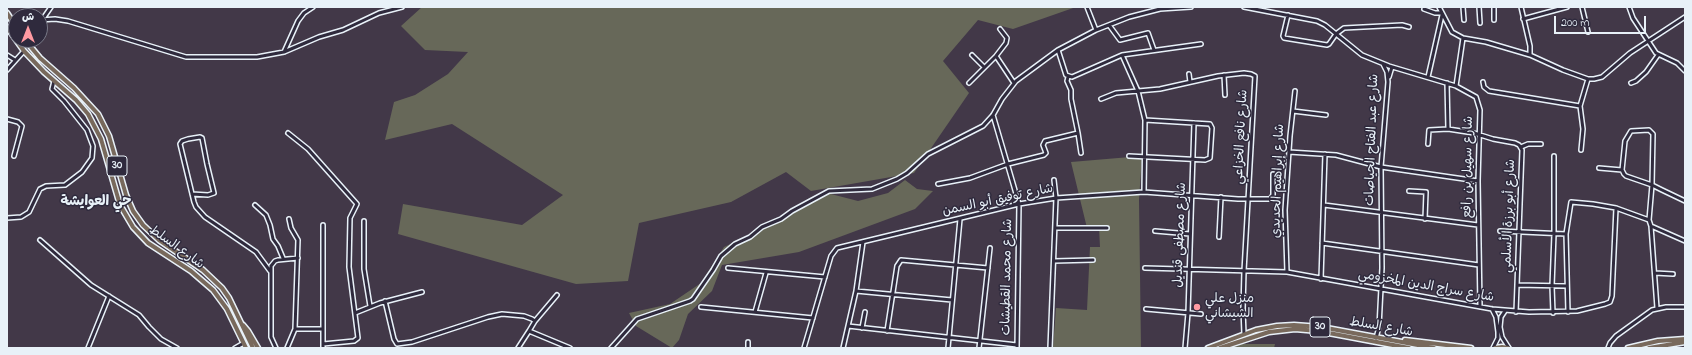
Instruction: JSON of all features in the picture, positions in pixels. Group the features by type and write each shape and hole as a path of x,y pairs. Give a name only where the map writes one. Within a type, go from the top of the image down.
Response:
{"main road":[{"name":"شارع السلط","path":"7,27 24,51 85,110 96,128 102,143 118,199 129,222 148,243 191,271 208,285 227,309 246,348"},
{"name":"شارع السلط","path":"32,48 40,58 74,88 98,114 108,136 126,195 133,211 143,225 159,240 212,278 229,298 253,348"},
{"path":"242,325 248,331 258,348"},
{"name":"شارع السلط","path":"1208,348 1244,334 1277,326 1304,325 1434,348"},
{"name":"شارع السلط","path":"1220,348 1263,333 1295,329 1318,331 1386,345 1409,348"},
{"path":"241,339 242,346"},
{"path":"1628,348 1658,341 1685,339"},
{"path":"1392,340 1405,340 1470,348"},
{"path":"1649,348 1685,342"},
{"path":"1386,345 1394,348"},
{"path":"1494,348 1502,346 1508,348"}],"street":[{"path":"284,52 298,21 304,13 313,7"},
{"path":"48,20 68,21 186,56 257,57 269,56 284,52 319,37 343,30 379,13 402,7"},
{"path":"1087,7 1096,30"},
{"path":"611,348 637,319 693,299 721,256 740,240 750,237 762,227 781,219 792,211 829,191 872,189 897,179 907,173 928,154 983,126 993,115 1014,82 1058,50 1096,30 1135,15 1159,8 1191,7"},
{"name":"شارع عبد الفتاح الحياصات","path":"1246,7 1317,20 1356,51 1383,64 1391,66"},
{"path":"1439,7 1452,32 1463,38 1486,42 1530,55 1563,70 1588,79 1602,77 1630,53 1685,16"},
{"path":"1463,7 1464,20"},
{"path":"1479,7 1480,24"},
{"path":"1494,7 1494,20"},
{"path":"1521,7 1530,46 1530,55"},
{"path":"1523,19 1567,7"},
{"path":"1582,7 1588,32"},
{"path":"1629,7 1633,18 1654,51 1658,55 1677,63 1685,71"},
{"path":"1424,9 1442,14"},
{"path":"1428,77 1442,14"},
{"path":"1288,15 1283,36 1285,39 1327,45 1336,34 1348,27 1402,25 1409,27"},
{"path":"1109,25 1120,40 1148,32 1154,50"},
{"path":"969,83 996,56 1007,41 1007,38 1000,29"},
{"path":"1456,86 1463,38"},
{"path":"1068,77 1075,76 1122,55 1201,44"},
{"path":"1058,50 1068,77 1067,82 1071,90 1071,99 1081,153"},
{"path":"7,70 24,51"},
{"path":"7,54 15,60"},
{"path":"972,55 984,67"},
{"path":"1122,55 1138,91 1145,120 1144,192"},
{"path":"1631,83 1646,72 1658,55"},
{"path":"996,56 1014,82"},
{"name":"شارع عبد الفتاح الحياصات","path":"1376,338 1379,327 1382,251 1380,167 1388,82 1387,72 1383,64"},
{"path":"1388,82 1391,66"},
{"name":"شارع سهيل بن رافع","path":"1391,66 1469,91 1478,100 1480,107 1478,181 1480,307"},
{"name":"شارع نافع الخزاعي","path":"1101,99 1116,93 1138,91 1224,75 1249,73 1254,75 1242,309 1244,334"},
{"path":"1190,74 1190,82"},
{"path":"1224,75 1225,95"},
{"path":"1581,150 1583,128 1580,106 1588,79"},
{"path":"7,218 21,217 29,212 40,189 46,186 65,185 82,172 92,158 93,146 87,130 64,101 52,89 54,81"},
{"path":"1483,82 1484,87 1489,91 1580,106"},
{"path":"1447,83 1448,129"},
{"name":"شارع إبراهيم الحديدي","path":"1287,272 1286,210 1289,152 1295,90"},
{"path":"1293,111 1326,115"},
{"name":"شارع محمد القطيشات","path":"993,115 1019,204 1017,347"},
{"path":"7,119 18,122 22,126 14,156"},
{"path":"1129,156 1207,160 1210,158 1212,128 1210,124 1145,120"},
{"name":"شارع مصطفى قنديل","path":"1185,348 1188,313 1194,123"},
{"name":"شارع أبو برزة الأسلمي","path":"1428,144 1429,130 1448,129 1480,134 1492,139 1515,143 1521,147 1516,312"},
{"path":"1657,308 1651,226 1649,220 1652,185 1653,138 1651,131 1633,130 1628,134 1625,141 1622,170 1626,176 1652,185 1685,201"},
{"path":"288,133 308,149 357,204 351,215 349,234 349,267 358,334 356,340 323,346 324,225"},
{"path":"938,184 970,178 1008,164 1044,155 1046,153 1043,145 1045,141 1078,133"},
{"path":"192,194 208,195 214,193 202,138 200,137 188,138 180,144 192,194 196,206 205,217 256,252 270,271"},
{"path":"1521,147 1528,144 1541,144"},
{"path":"1289,152 1325,154 1351,158 1380,167 1478,181"},
{"path":"1321,279 1325,154"},
{"path":"1553,313 1554,156"},
{"path":"1599,168 1622,170"},
{"name":"شارع توفيق أبو السمن","path":"804,348 834,250 1019,204 1056,198 1144,192 1192,194 1248,199 1272,198 1274,174"},
{"path":"1050,348 1056,198 1054,180"},
{"path":"1409,191 1426,192 1425,219"},
{"path":"1219,237 1221,197"},
{"path":"1568,312 1566,234 1571,202 1616,208 1649,220"},
{"path":"255,205 266,215 273,239 283,258"},
{"path":"1324,205 1478,225"},
{"name":"شارع سراج الدين المخزومي","path":"1145,268 1287,272 1505,311 1553,313 1568,312 1600,306 1608,303 1611,299 1613,293 1616,208"},
{"path":"287,348 295,329 298,258 298,240 291,228 289,219"},
{"path":"948,348 960,219"},
{"path":"364,222 364,269 370,306"},
{"path":"1651,226 1685,241"},
{"path":"1055,228 1108,228"},
{"path":"1155,230 1190,234"},
{"path":"1500,231 1566,234"},
{"path":"40,240 91,285 140,315 161,339 177,348"},
{"path":"843,348 856,291 863,242"},
{"path":"1322,243 1479,265"},
{"path":"979,348 990,248"},
{"path":"276,348 271,337 270,271 272,263 283,258 298,258"},
{"path":"887,331 894,294 897,266 901,260 988,268"},
{"path":"1054,261 1093,260"},
{"path":"728,268 825,277"},
{"path":"755,312 766,272"},
{"path":"1655,273 1673,274"},
{"path":"1517,285 1567,286"},
{"path":"856,291 952,300"},
{"path":"355,313 385,301 422,292"},
{"path":"518,348 535,321 557,295"},
{"path":"88,348 109,296"},
{"path":"385,301 397,344 412,342 497,315 524,316 535,321"},
{"path":"701,307 813,318"},
{"path":"1608,348 1616,336 1652,310 1657,308 1685,307"},
{"path":"1146,309 1201,314"},
{"path":"1492,309 1502,337 1508,348"},
{"path":"1494,348 1498,338 1498,327 1505,311"},
{"path":"862,328 865,312"},
{"path":"848,326 1017,347"},
{"path":"295,329 323,329"},
{"path":"529,332 570,348"},
{"path":"748,342 748,348"},
{"path":"235,348 242,346"}],"green space":[{"path":"422,7 1076,7 1013,29 978,20 943,61 969,93 914,173 811,191 786,172 731,202 639,223 628,281 576,284 398,234 403,204 522,225 563,195 452,124 385,140 394,102 415,95 448,74 468,52 425,50 401,26"},
{"path":"1142,156 1139,200 1141,348 1053,348 1056,308 1087,310 1090,247 1100,247 1099,227 1087,228 1071,162"},
{"path":"905,180 917,189 933,191 915,209 799,252 722,265 712,291 688,314 679,340 672,348 636,326 629,313 670,304 701,283 724,247 784,219 827,193 858,201 888,193"},
{"path":"1222,344 1275,344 1274,348 1205,348"}],"place":[{"name":"منزل علي الشيشاني","path":"1197,307"}],"district":[{"name":"حي العوايشة","path":"96,203"}]}
